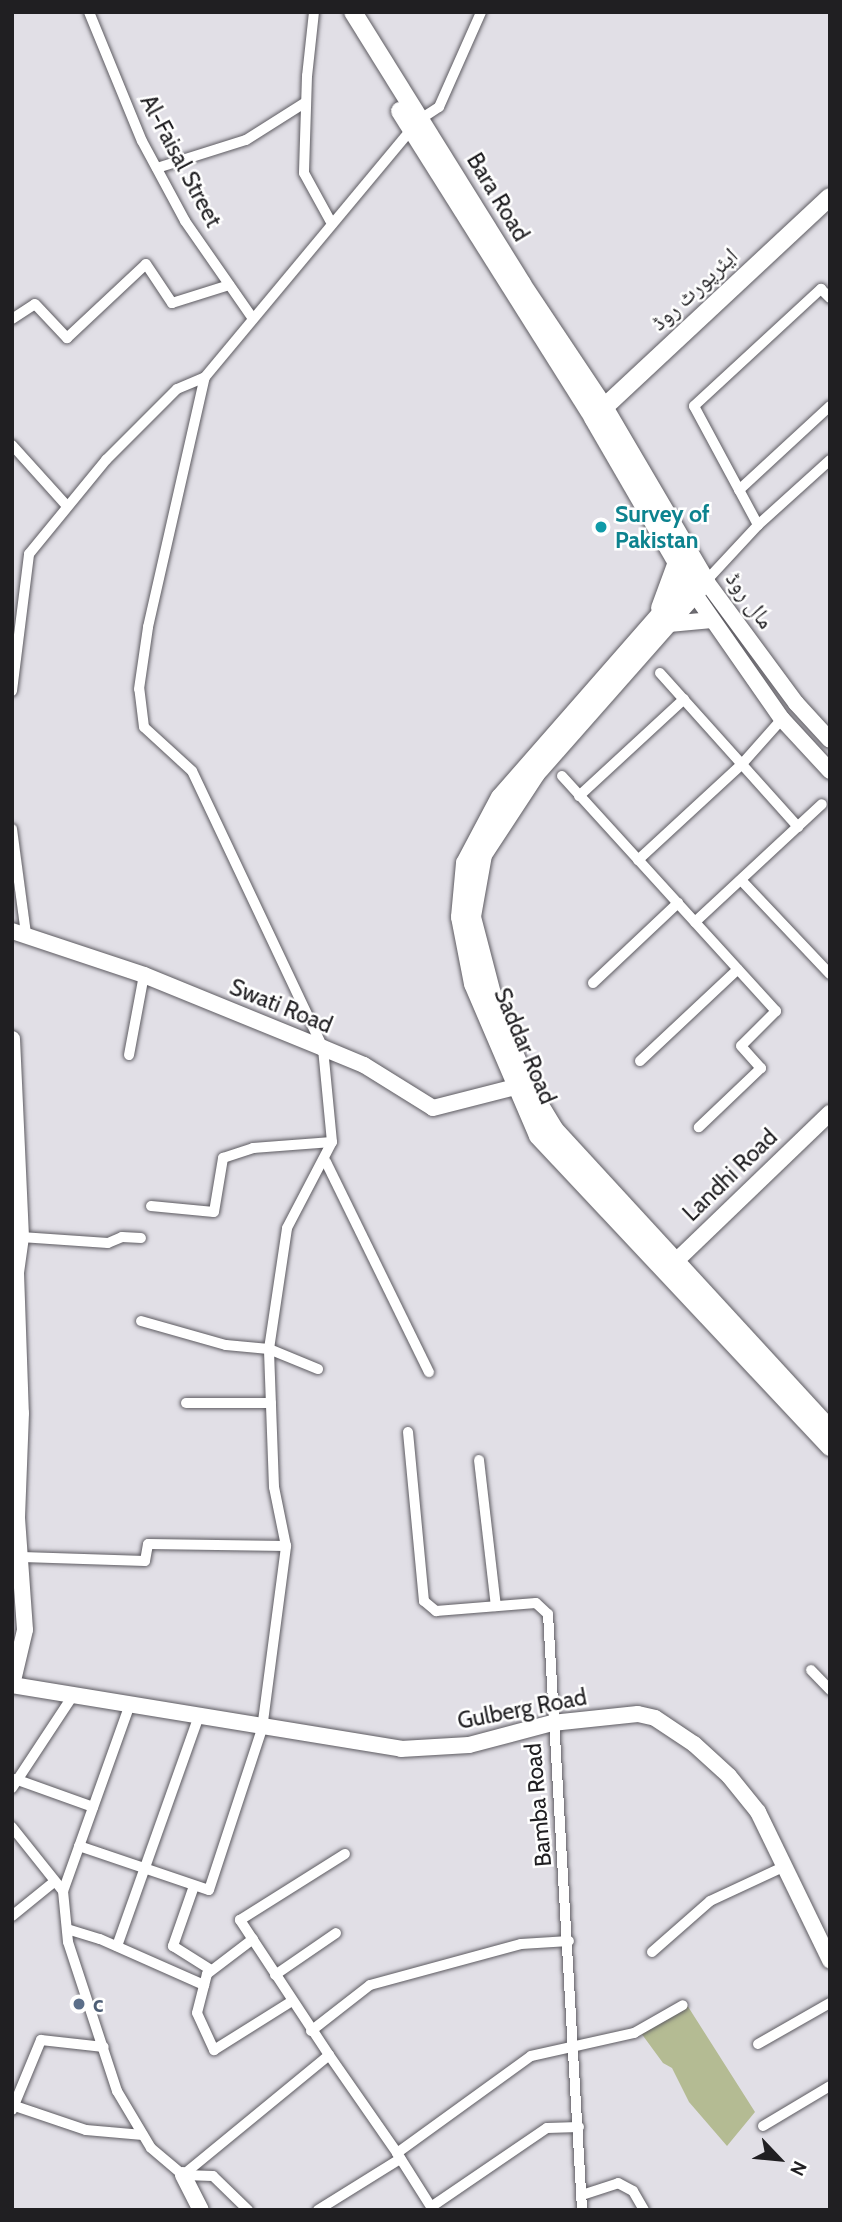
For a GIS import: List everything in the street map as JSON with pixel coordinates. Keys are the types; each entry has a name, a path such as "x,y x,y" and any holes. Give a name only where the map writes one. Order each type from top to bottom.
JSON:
{"main road":[{"path":"341,12 415,125"},
{"name":"Bara Road","path":"353,12 415,125 599,412"},
{"name":"ایئرپورٹ روڈ","path":"599,412 830,197"},
{"path":"599,412 677,562 697,582 536,774 483,855 472,917 476,942 521,1086 670,1267 830,1447"},
{"name":"مال روڈ","path":"599,412 697,582"},
{"path":"663,621 677,562"},
{"path":"670,1267 830,1429"}],"street":[{"name":"Al-Faisal Street","path":"89,12 156,168 185,221 253,319"},
{"path":"314,12 306,102 304,173 332,224"},
{"path":"79,1846 209,1891 262,1729 286,1546 274,1487 269,1349 287,1228 326,1162 332,1142 323,1048 192,771 144,727 139,689 148,627 205,377 415,125 439,107 481,12"},
{"path":"156,168 246,139 306,102"},
{"path":"12,319 35,304 68,338 146,264 172,303 229,285"},
{"path":"758,525 694,407 821,289 830,298"},
{"path":"12,691 29,554 67,506 177,389 205,377"},
{"path":"739,490 830,406"},
{"path":"12,445 67,506"},
{"path":"697,582 830,460"},
{"name":"مال روڈ","path":"697,582 712,620 782,719 830,771"},
{"name":"مال روڈ","path":"697,582 796,703 830,740"},
{"path":"663,621 712,620"},
{"path":"660,673 798,827"},
{"path":"579,796 684,699"},
{"path":"638,860 742,764 782,719"},
{"path":"562,776 776,1011 741,1046 761,1068 699,1127"},
{"path":"695,922 822,804"},
{"path":"12,829 19,932"},
{"path":"741,880 830,974"},
{"path":"593,982 678,904"},
{"name":"Swati Road","path":"19,932 144,975 365,1065 433,1108 521,1086"},
{"path":"640,1060 738,969"},
{"path":"129,1055 144,975"},
{"path":"12,1039 21,1237 16,1317 15,1517 22,1557 25,1630 12,1685"},
{"name":"Landhi Road","path":"670,1267 830,1113"},
{"path":"152,1206 214,1212 223,1158 253,1148 332,1142"},
{"path":"326,1162 429,1372"},
{"path":"21,1237 108,1243 122,1237 141,1238"},
{"path":"141,1321 226,1345 269,1349 318,1369"},
{"path":"186,1403 271,1403"},
{"name":"Bamba Road","path":"408,1432 424,1601 436,1611 536,1603 548,1614 552,1723 569,1941 582,2210"},
{"path":"479,1460 496,1606"},
{"path":"22,1557 145,1561 148,1544 286,1546"},
{"path":"811,1670 830,1690"},
{"name":"Gulberg Road","path":"12,1685 198,1719 401,1749 469,1745 552,1723 638,1714 668,1726 729,1776 758,1812 830,1960"},
{"path":"72,1697 14,1782 93,1807"},
{"path":"129,1707 63,1891 67,1929 117,2091 151,2148 183,2175 201,2210"},
{"path":"117,1946 198,1719"},
{"path":"12,1827 63,1891"},
{"path":"345,1854 240,1920 311,2031 399,2156 432,2208 547,2129 579,2127"},
{"path":"652,1952 710,1901 785,1867"},
{"path":"12,1916 55,1881"},
{"path":"194,1886 173,1946 211,1970"},
{"path":"67,1929 117,1946 204,1986"},
{"path":"275,1975 336,1933"},
{"path":"253,1940 211,1970 204,1986 197,2013 214,2050 292,2001"},
{"path":"311,2031 370,1985 521,1944 569,1941"},
{"path":"758,2044 830,2003"},
{"path":"318,2210 399,2156 531,2056 575,2049 634,2033 683,2006"},
{"path":"104,2047 41,2040 13,2107 86,2130 143,2136"},
{"path":"183,2175 329,2054"},
{"path":"763,2126 830,2086"},
{"path":"183,2175 213,2176 248,2210"},
{"path":"582,2195 618,2183 634,2191 644,2210"}],"green space":[{"path":"687,2005 755,2112 727,2146 689,2102 672,2068 663,2063 641,2033"}],"place":[{"name":"Survey of Pakistan","path":"601,527"},
{"name":"c","path":"79,2004"}]}
